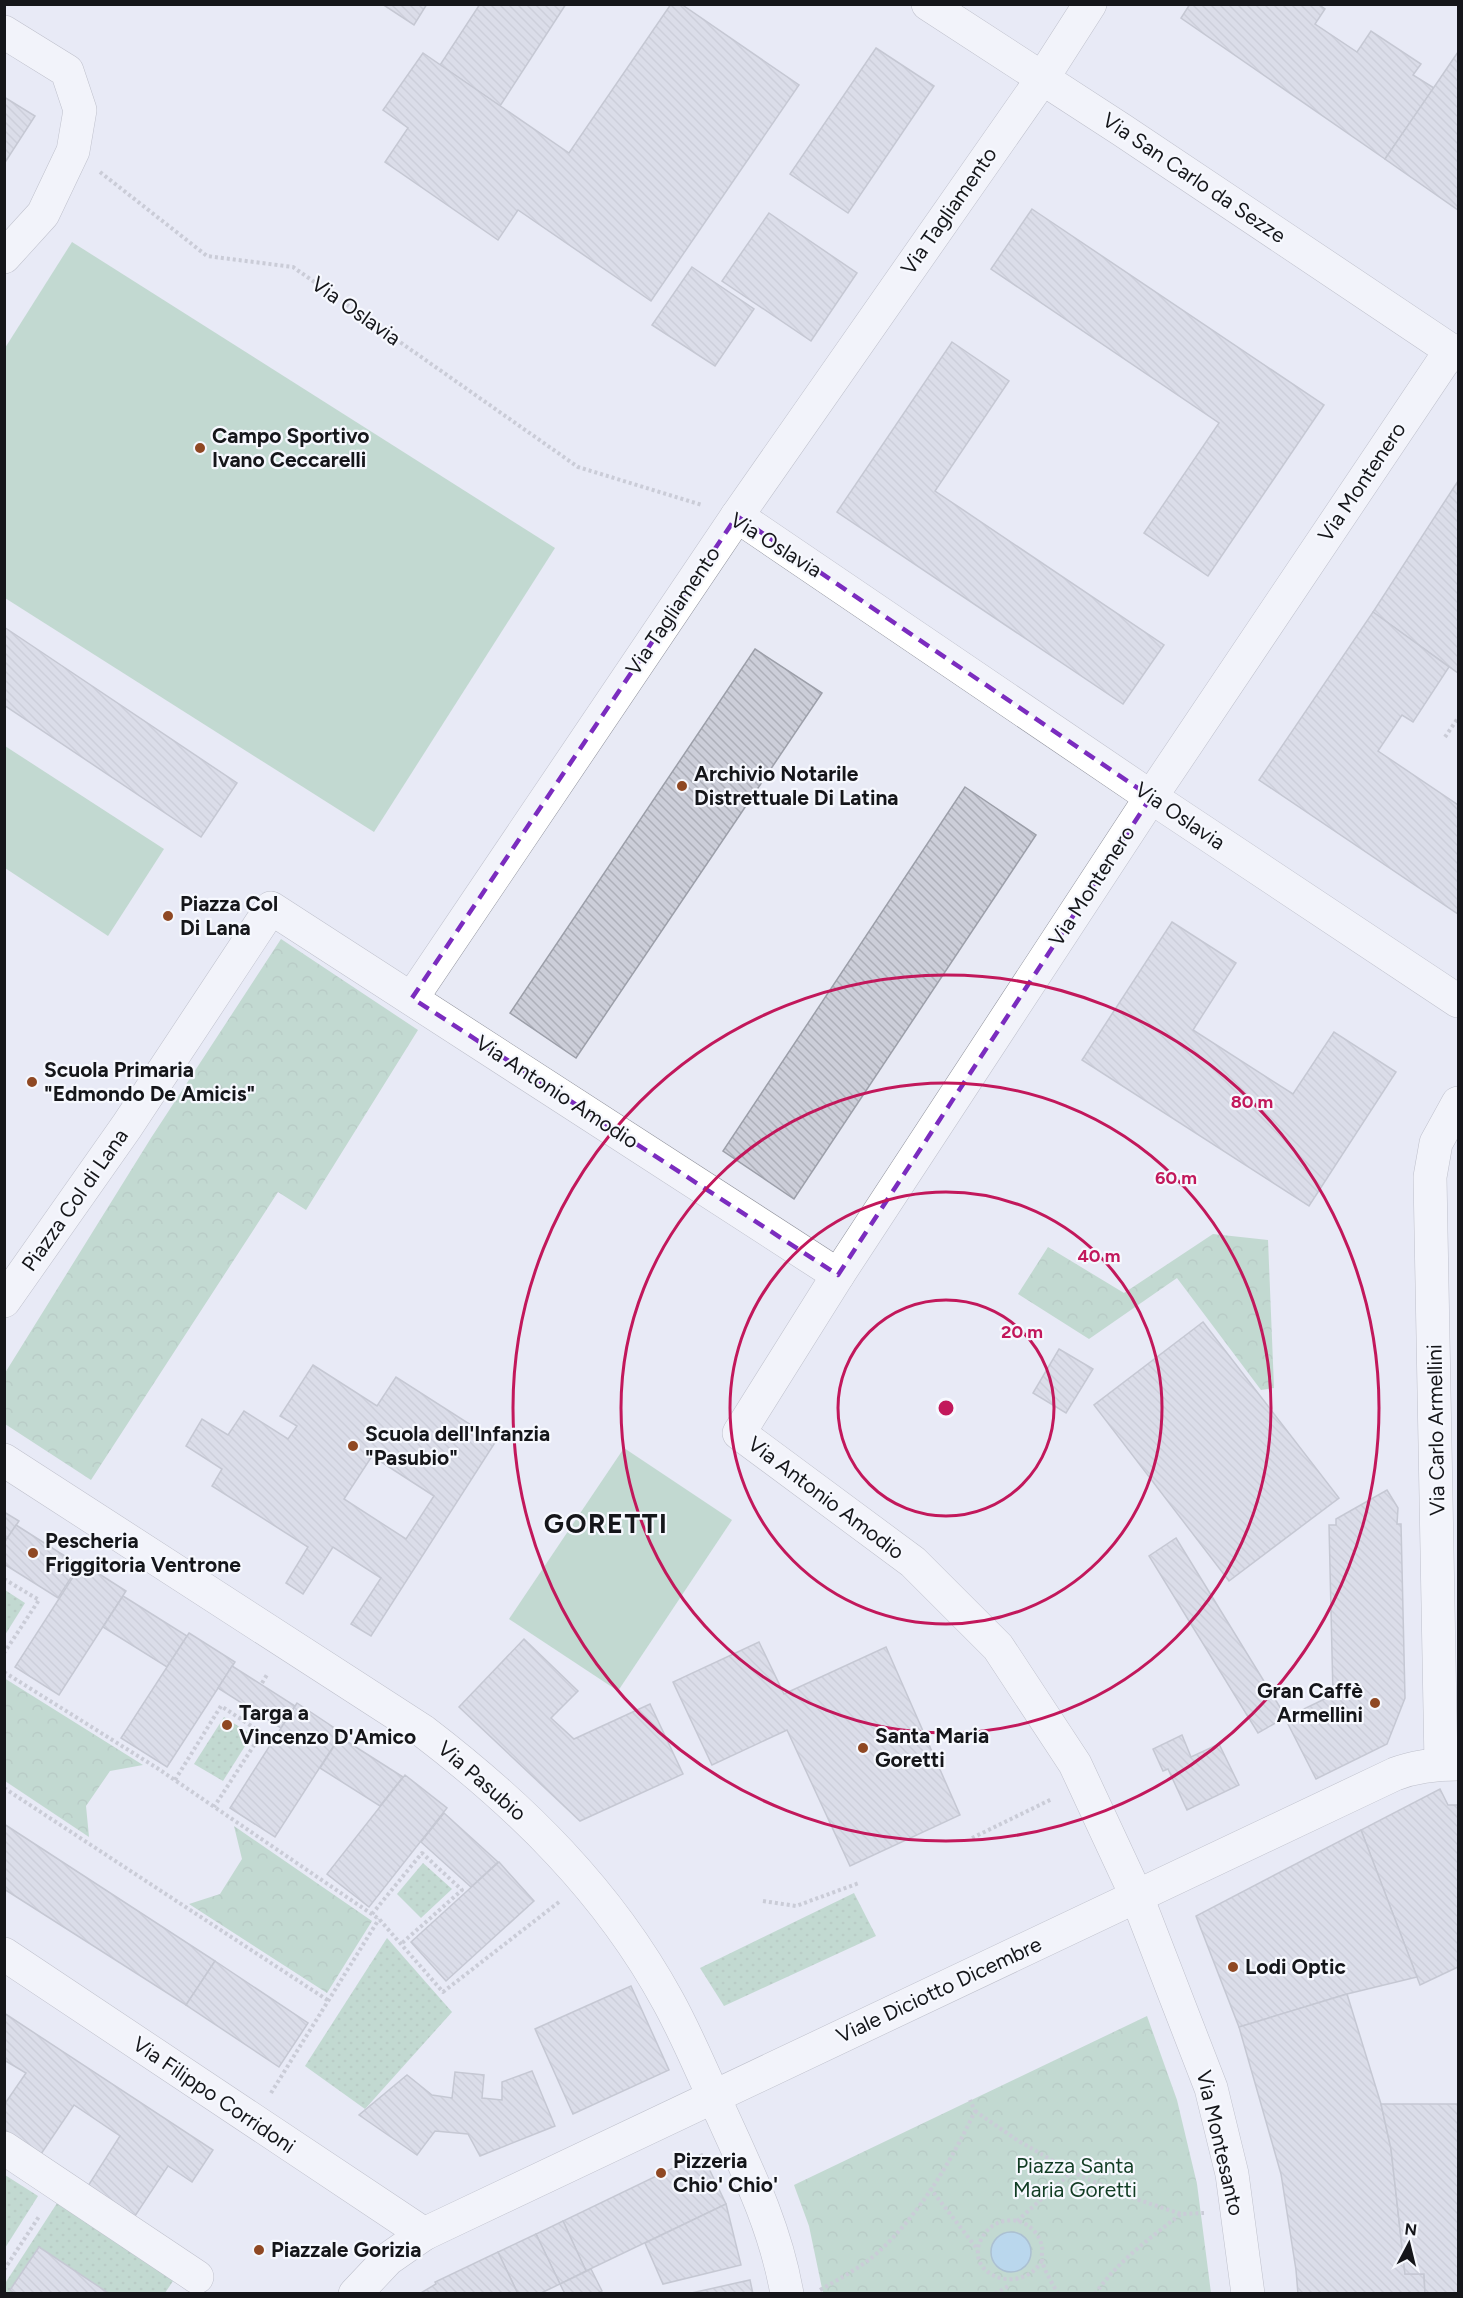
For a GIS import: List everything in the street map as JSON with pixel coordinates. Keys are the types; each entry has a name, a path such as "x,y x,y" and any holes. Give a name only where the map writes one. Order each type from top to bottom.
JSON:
{"street":[{"name":"Via San Carlo da Sezze","path":"928,4 1455,352"},
{"name":"Via Tagliamento","path":"412,998 737,516 1042,79 1090,4"},
{"path":"4,32 67,71 81,110 73,151 43,214 4,257"},
{"name":"Via Montenero","path":"838,1275 1151,797 1455,352"},
{"name":"Via Oslavia","path":"737,516 1151,797 1458,1001"},
{"name":"Piazza Col di Lana","path":"4,1301 127,1126 271,908 412,998"},
{"name":"Via Antonio Amodio","path":"412,998 838,1275 739,1433 913,1562 998,1647 1075,1764 1137,1897"},
{"name":"Via Carlo Armellini","path":"1450,1764 1430,1177 1436,1143 1458,1103"},
{"name":"Via Pasubio","path":"4,1460 423,1731 472,1768 515,1806 586,1881 609,1909 668,2001 802,2293"},
{"name":"Viale Diciotto Dicembre","path":"424,2234 1395,1774 1411,1768 1450,1764"},
{"name":"Via Montesanto","path":"1137,1897 1211,2088 1232,2174 1248,2294"},
{"name":"Via Filippo Corridoni","path":"4,1954 424,2234"},
{"path":"4,2148 197,2277"},
{"path":"355,2294 388,2259 424,2234"}],"path":[{"name":"Via Oslavia","path":"73,151 207,256 293,267 578,467 737,516"},
{"path":"1445,737 1458,718"},
{"path":"4,1579 39,1600 4,1653"},
{"path":"4,1672 175,1780 379,1919 443,1992 586,1881"},
{"path":"175,1780 221,1706 262,1733 214,1807"},
{"path":"240,1719 247,1708"},
{"path":"4,1788 329,2001"},
{"path":"972,1838 1061,1796"},
{"path":"372,1914 422,1852 462,1890 401,1944"},
{"path":"763,1901 796,1906 859,1883"},
{"path":"253,2121 379,1919"},
{"path":"970,2100 975,2111 1017,2140 1072,2172 1124,2195 1181,2214 1209,2212"},
{"path":"802,2293 845,2276 875,2254 908,2220 962,2138 975,2111"},
{"path":"1017,2221 1072,2172"},
{"path":"4,2270 60,2185"},
{"path":"930,2188 978,2250"},
{"path":"1095,2294 1102,2283 1140,2246 1181,2214"},
{"path":"995,2294 1030,2278 1042,2261 1043,2250 1035,2231 1017,2221 1006,2220 987,2230 978,2250 984,2271 1000,2283 1011,2285"},
{"path":"1042,2261 1058,2294"}],"highlighted area":[{"path":"737,516 1151,797 838,1275 412,998"}],"green space":[{"name":"Campo Sportivo Ivano Ceccarelli","path":"72,242 555,548 374,832 5,598 5,348"},
{"path":"5,746 164,849 108,936 5,868"},
{"path":"281,939 418,1030 306,1210 278,1192 91,1480 5,1424 5,1373 151,1138"},
{"path":"1213,1234 1268,1240 1274,1388 1261,1390 1177,1278 1089,1339 1018,1294 1048,1247 1124,1293"},
{"path":"624,1448 732,1520 618,1691 509,1619"},
{"path":"5,1590 25,1603 5,1635"},
{"path":"4,1678 143,1765 110,1771 86,1806 89,1837 5,1781"},
{"path":"224,1717 252,1735 223,1781 194,1764"},
{"path":"234,1826 372,1921 327,1993 189,1904 220,1894 242,1859"},
{"path":"423,1863 452,1889 421,1918 397,1894"},
{"path":"854,1893 876,1936 724,2006 700,1968"},
{"path":"387,1938 452,2012 365,2109 305,2066"},
{"name":"Piazza Santa Maria Goretti","path":"1147,2016 1177,2100 1197,2184 1211,2293 823,2293 809,2226 794,2185"},
{"path":"5,2175 38,2196 5,2248"},
{"path":"61,2197 179,2272 165,2293 5,2293 4,2285"}],"water":[{"path":"1011,2232 1019,2233 1025,2238 1030,2244 1030,2260 1025,2266 1019,2271 1011,2272 1003,2271 997,2266 992,2260 991,2252 992,2244 997,2238 1003,2233"}],"building":[{"path":"382,4 427,4 414,25"},
{"path":"480,4 566,4 500,106 440,65"},
{"path":"671,4 681,4 799,85 651,301 518,210 498,240 385,162 408,128 383,110 423,53 569,153"},
{"path":"1190,4 1318,4 1325,9 1315,24 1357,52 1371,31 1421,64 1413,75 1434,88 1385,159 1181,18"},
{"path":"876,48 934,86 848,213 790,174"},
{"path":"1458,52 1458,210 1385,159"},
{"path":"4,97 35,116 4,164"},
{"path":"1032,209 1324,405 1208,576 1144,533 1219,423 991,269"},
{"path":"769,213 857,273 811,341 722,281"},
{"path":"692,267 754,309 715,366 652,325"},
{"path":"952,342 1009,381 935,491 1164,645 1123,704 837,512"},
{"path":"1458,481 1458,673 1373,612"},
{"path":"1373,612 1449,667 1413,722 1402,715 1378,751 1458,805 1458,914 1259,780"},
{"path":"4,627 237,783 201,837 4,705"},
{"path":"755,649 822,693 576,1058 510,1013"},
{"path":"965,787 1036,835 794,1199 723,1151"},
{"path":"1172,922 1236,963 1193,1030 1293,1094 1334,1032 1396,1072 1309,1206 1082,1060"},
{"path":"1203,1322 1339,1498 1229,1581 1094,1405"},
{"path":"1059,1349 1093,1369 1066,1413 1033,1393"},
{"path":"313,1365 377,1406 396,1377 496,1441 371,1636 351,1624 381,1578 333,1547 303,1594 286,1583 308,1547 212,1486 222,1469 186,1446 202,1419 228,1435 244,1411 288,1439 297,1426 280,1416","holes":["372,1456 434,1496 406,1539 344,1499"]},
{"path":"1387,1490 1398,1508 1397,1524 1401,1524 1405,1698 1387,1744 1316,1779 1285,1718 1333,1695 1329,1525 1336,1525 1336,1519"},
{"path":"4,1512 19,1521 4,1543"},
{"name":"Pescheria Friggitoria Ventrone","path":"16,1525 79,1565 58,1598 4,1564 4,1543"},
{"path":"1176,1538 1286,1717 1258,1733 1149,1556"},
{"path":"82,1563 126,1591 59,1695 15,1667"},
{"path":"123,1596 187,1636 167,1667 103,1627"},
{"path":"189,1633 235,1662 167,1767 121,1738"},
{"path":"524,1639 578,1691 551,1718 574,1739 650,1704 683,1774 580,1821 459,1707"},
{"name":"Santa Maria Goretti","path":"759,1642 784,1694 886,1647 960,1815 850,1866 787,1730 712,1765 673,1682"},
{"path":"232,1666 295,1706 281,1728 218,1688"},
{"path":"297,1703 342,1733 275,1837 230,1808"},
{"path":"1182,1735 1191,1757 1219,1744 1239,1785 1187,1810 1168,1769 1163,1771 1153,1749"},
{"path":"340,1737 403,1777 380,1806 320,1768"},
{"path":"405,1775 447,1808 369,1907 327,1874"},
{"path":"1440,1789 1448,1805 1458,1805 1458,1967 1420,1985 1361,1830"},
{"path":"444,1813 498,1862 471,1887 421,1842"},
{"path":"4,1824 215,1961 186,2005 4,1889"},
{"path":"1361,1830 1417,1977 1347,1994 1239,2027 1196,1916"},
{"path":"499,1862 534,1901 446,1981 411,1942"},
{"path":"215,1961 308,2023 279,2067 186,2005"},
{"path":"631,1986 669,2070 573,2114 535,2029"},
{"path":"1347,1994 1381,2104 1391,2149 1405,2274 1424,2274 1425,2294 1298,2294 1281,2174 1239,2027"},
{"path":"4,2013 213,2150 192,2182 168,2166 135,2216 88,2186 120,2136 74,2105 41,2154 4,2130 4,2105 26,2073 4,2060"},
{"path":"532,2071 555,2126 480,2156 468,2134 435,2131 417,2155 359,2115 407,2075 432,2095 452,2098 455,2072 484,2075 482,2098 502,2100 502,2082"},
{"path":"1381,2104 1458,2104 1458,2294 1425,2294 1424,2274 1405,2274 1391,2149"},
{"path":"702,2154 726,2204 586,2271 563,2221"},
{"path":"726,2204 741,2265 663,2284 645,2243"},
{"path":"563,2221 586,2271 560,2284 536,2234"},
{"path":"536,2234 560,2284 539,2294 518,2294 498,2252"},
{"path":"39,2247 110,2294 16,2294 10,2290"},
{"path":"498,2252 518,2294 419,2294 436,2284 435,2282"},
{"path":"591,2269 602,2291 596,2294 565,2294 560,2284"},
{"path":"750,2280 753,2294 687,2294"}],"place":[{"name":"Campo Sportivo Ivano Ceccarelli","path":"200,448"},
{"name":"Archivio Notarile Distrettuale Di Latina","path":"682,786"},
{"name":"Piazza Col Di Lana","path":"168,916"},
{"name":"Scuola Primaria \"Edmondo De Amicis\"","path":"32,1082"},
{"name":"Scuola dell'Infanzia \"Pasubio\"","path":"353,1446"},
{"name":"Pescheria Friggitoria Ventrone","path":"33,1553"},
{"name":"Gran Caffè Armellini","path":"1375,1703"},
{"name":"Targa a Vincenzo D'Amico","path":"227,1725"},
{"name":"Santa Maria Goretti","path":"863,1748"},
{"name":"Lodi Optic","path":"1233,1967"},
{"name":"Pizzeria Chio' Chio'","path":"661,2173"},
{"name":"Piazzale Gorizia","path":"259,2250"}],"district":[{"name":"GORETTI","path":"606,1524"}]}
